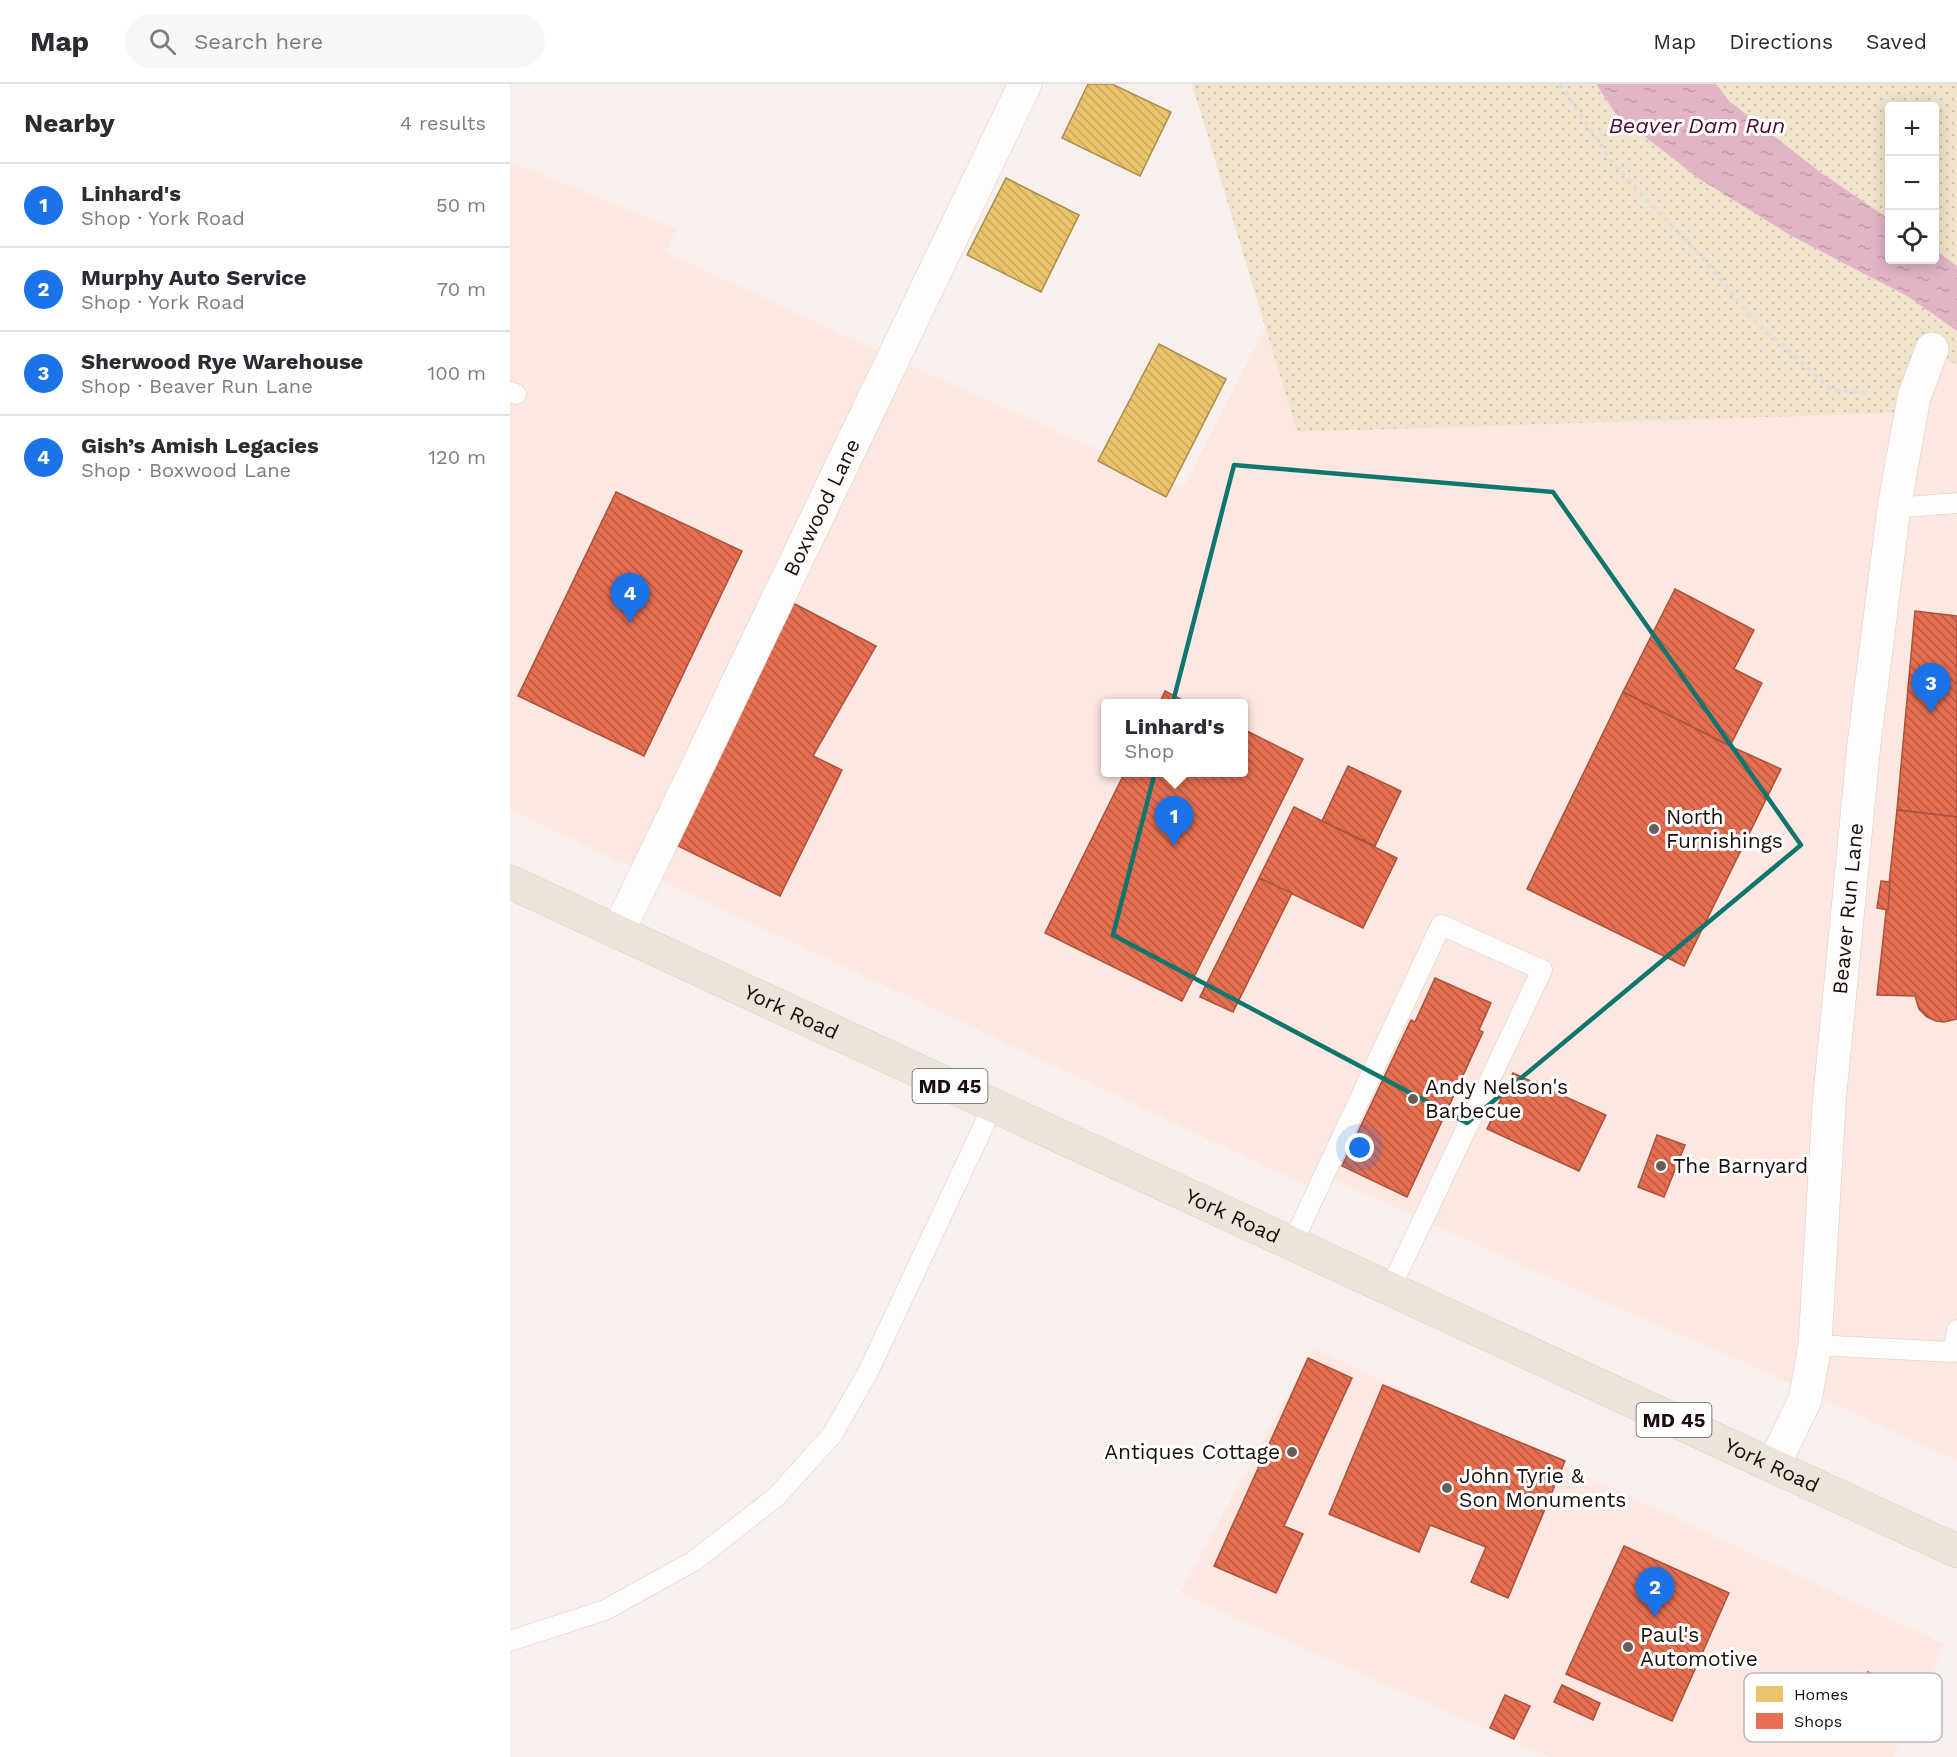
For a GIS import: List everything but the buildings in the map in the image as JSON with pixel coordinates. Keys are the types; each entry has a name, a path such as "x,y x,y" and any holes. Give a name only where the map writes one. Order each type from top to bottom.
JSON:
{"main road":[{"name":"York Road","path":"510,882 1957,1551"}],"street":[{"name":"Boxwood Lane","path":"618,932 1025,84"},
{"name":"Beaver Run Lane","path":"1773,1466 1805,1400 1815,1345 1830,1092 1864,744 1894,508 1914,397 1932,349"}],"lane":[{"path":"1894,508 1957,503"},
{"path":"1292,1244 1441,925 1542,970 1390,1289"},
{"path":"510,1641 605,1610 694,1561 776,1497 832,1435 868,1372 993,1106"},
{"path":"1815,1345 1953,1352 1957,1330"}],"path":[{"path":"1560,84 1612,162 1708,264 1752,318 1832,390 1914,397"}],"highlighted area":[{"path":"1234,465 1553,492 1801,845 1467,1123 1113,935"}],"shaded area":[{"path":"1192,84 1957,84 1957,365 1937,354 1932,403 1893,413 1297,432"},
{"path":"510,162 676,229 666,252 871,348 1183,488 1265,328 1297,432 1685,419 1937,354 1957,365 1957,1461 1739,1360 1588,1295 1318,1172 1309,1187 510,810"},
{"path":"1313,1348 1944,1644 1931,1673 1744,1673 1744,1742 1900,1742 1893,1757 1549,1757 1180,1593"}],"water":[{"name":"Beaver Dam Run","path":"1596,84 1716,84 1729,101 1820,172 1885,216 1885,264 1939,264 1939,253 1957,266 1957,331 1909,297 1790,235 1698,178 1616,114"}],"place":[{"name":"Gish’s Amish Legacies","path":"630,623"},
{"name":"Sherwood Rye Warehouse","path":"1931,713"},
{"name":"North Furnishings","path":"1654,829"},
{"name":"Linhard's","path":"1174,846"},
{"name":"Andy Nelson's Barbecue","path":"1413,1099"},
{"name":"The Barnyard","path":"1661,1166"},
{"name":"Antiques Cottage","path":"1292,1452"},
{"name":"John Tyrie & Son Monuments","path":"1447,1488"},
{"name":"Murphy Auto Service","path":"1655,1617"},
{"name":"Paul's Automotive","path":"1628,1647"}]}
